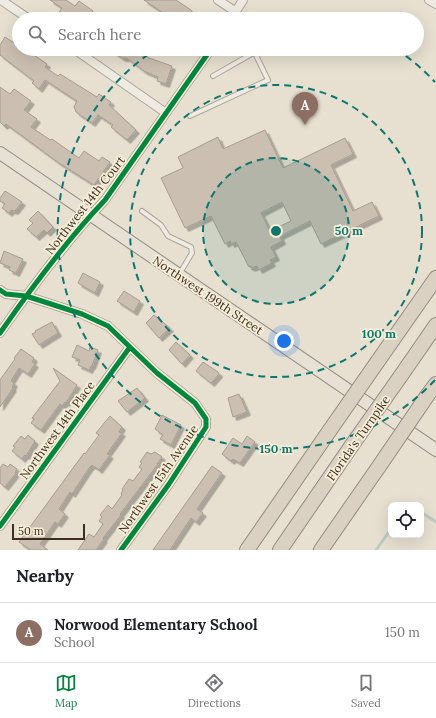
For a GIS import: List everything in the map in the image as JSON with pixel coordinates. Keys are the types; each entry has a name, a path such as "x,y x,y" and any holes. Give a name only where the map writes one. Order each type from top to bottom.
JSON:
{"highway":[{"path":"247,550 436,278"},
{"name":"Florida's Turnpike","path":"280,550 436,325"},
{"path":"321,550 436,384"}],"main road":[{"name":"Northwest 199th Street","path":"0,153 436,450"}],"street":[{"path":"1,0 19,12"},
{"path":"218,0 230,12"},
{"path":"235,12 243,0"},
{"path":"430,0 436,4"},
{"path":"84,56 166,113"},
{"name":"Northwest 14th Court","path":"0,333 26,296 91,215 105,200 206,56"},
{"path":"0,290 6,294 26,296 82,314 108,326 130,346"},
{"name":"Northwest 15th Avenue","path":"121,550 206,427 206,419 196,403 157,373 130,346"},
{"name":"Northwest 14th Place","path":"0,526 130,346"}],"lane":[{"path":"213,76 246,56"},
{"path":"190,116 268,80 256,56"},
{"path":"142,211 161,224 168,236 191,248 192,253 178,275"}],"building":[{"path":"50,0 66,0 75,6 79,1 93,11 59,12 62,8"},
{"path":"144,0 176,0 192,12 162,12"},
{"path":"5,37 12,42 12,56 35,56 47,64 45,67 58,76 60,74 97,97 99,94 111,102 109,105 136,130 127,140 111,127 113,125 98,115 92,123 76,112 74,107 77,101 45,80 39,89 32,83 34,81 0,55 0,45"},
{"path":"119,56 146,56 172,66 166,84 157,81 158,77 144,71 127,58 122,58"},
{"path":"0,87 10,94 14,89 31,101 24,110 37,119 31,127 49,139 52,139 79,158 84,151 99,161 102,157 110,162 94,185 59,163 6,124 4,126 0,122"},
{"path":"265,130 283,168 345,138 353,154 331,165 353,211 372,202 379,216 321,244 310,221 280,236 282,241 271,247 276,257 270,260 272,263 259,270 257,266 251,268 251,266 249,267 236,242 231,244 230,241 225,244 211,216 185,228 161,178 183,168 178,157 218,137 223,149","holes":["282,202 291,221 270,231 261,213"]},
{"path":"5,191 22,202 15,211 11,210 9,213 2,208 5,204 0,201 0,198"},
{"path":"38,211 53,227 47,233 44,230 36,237 27,229 33,223 29,220"},
{"path":"4,251 23,259 16,273 9,270 10,267 0,263"},
{"path":"83,273 100,282 95,293 78,283"},
{"path":"124,291 140,301 134,312 117,301"},
{"path":"154,315 170,328 159,338 146,323"},
{"path":"52,322 58,333 39,345 32,334"},
{"path":"176,342 190,355 182,364 169,350"},
{"path":"77,345 89,351 90,347 98,350 89,370 78,365 80,360 72,357"},
{"path":"21,349 34,358 32,362 35,364 28,374 19,368 11,381 14,383 13,388 0,407 0,380"},
{"path":"203,362 219,374 211,383 196,371"},
{"path":"53,368 77,385 66,403 65,402 62,406 60,404 41,430 31,423 34,419 32,418 60,381"},
{"path":"137,388 145,398 127,412 118,401"},
{"path":"239,394 247,412 233,417 228,398"},
{"path":"162,415 181,425 171,445 160,439 163,435 155,429"},
{"path":"110,416 122,427 119,432 122,433 107,454 110,455 99,470 92,465 72,494 70,492 59,509 65,514 58,524 55,522 40,544 48,550 31,550 19,542 84,453 85,454 99,435 96,433"},
{"path":"28,435 35,441 26,456 25,455 22,459 12,451 15,447 13,446 21,436 25,439"},
{"path":"247,436 255,442 240,463 233,459 231,461 222,454 233,438 242,444"},
{"path":"147,452 151,454 155,452 162,457 158,464 120,514 121,515 103,538 104,539 96,550 78,550 89,534 94,537 103,524 99,521 102,517 100,515 108,505 112,509 122,495 122,489 129,479 133,481 142,469 139,467 142,463 140,462"},
{"path":"3,464 8,467 10,464 17,469 16,473 5,487 0,483 0,468"},
{"path":"212,466 222,473 197,509 203,513 196,522 191,518 170,550 153,550"}],"waterway":[{"path":"424,514 436,522"},
{"path":"376,550 388,533"}],"cycle path":[{"path":"0,333 50,265 105,200 206,56"},
{"path":"0,290 6,294 26,296 82,314 108,326 157,373 195,403 206,419 206,427 169,484 121,550"},
{"path":"0,526 130,347"}],"place":[{"name":"Norwood Elementary School","path":"305,125"}]}
